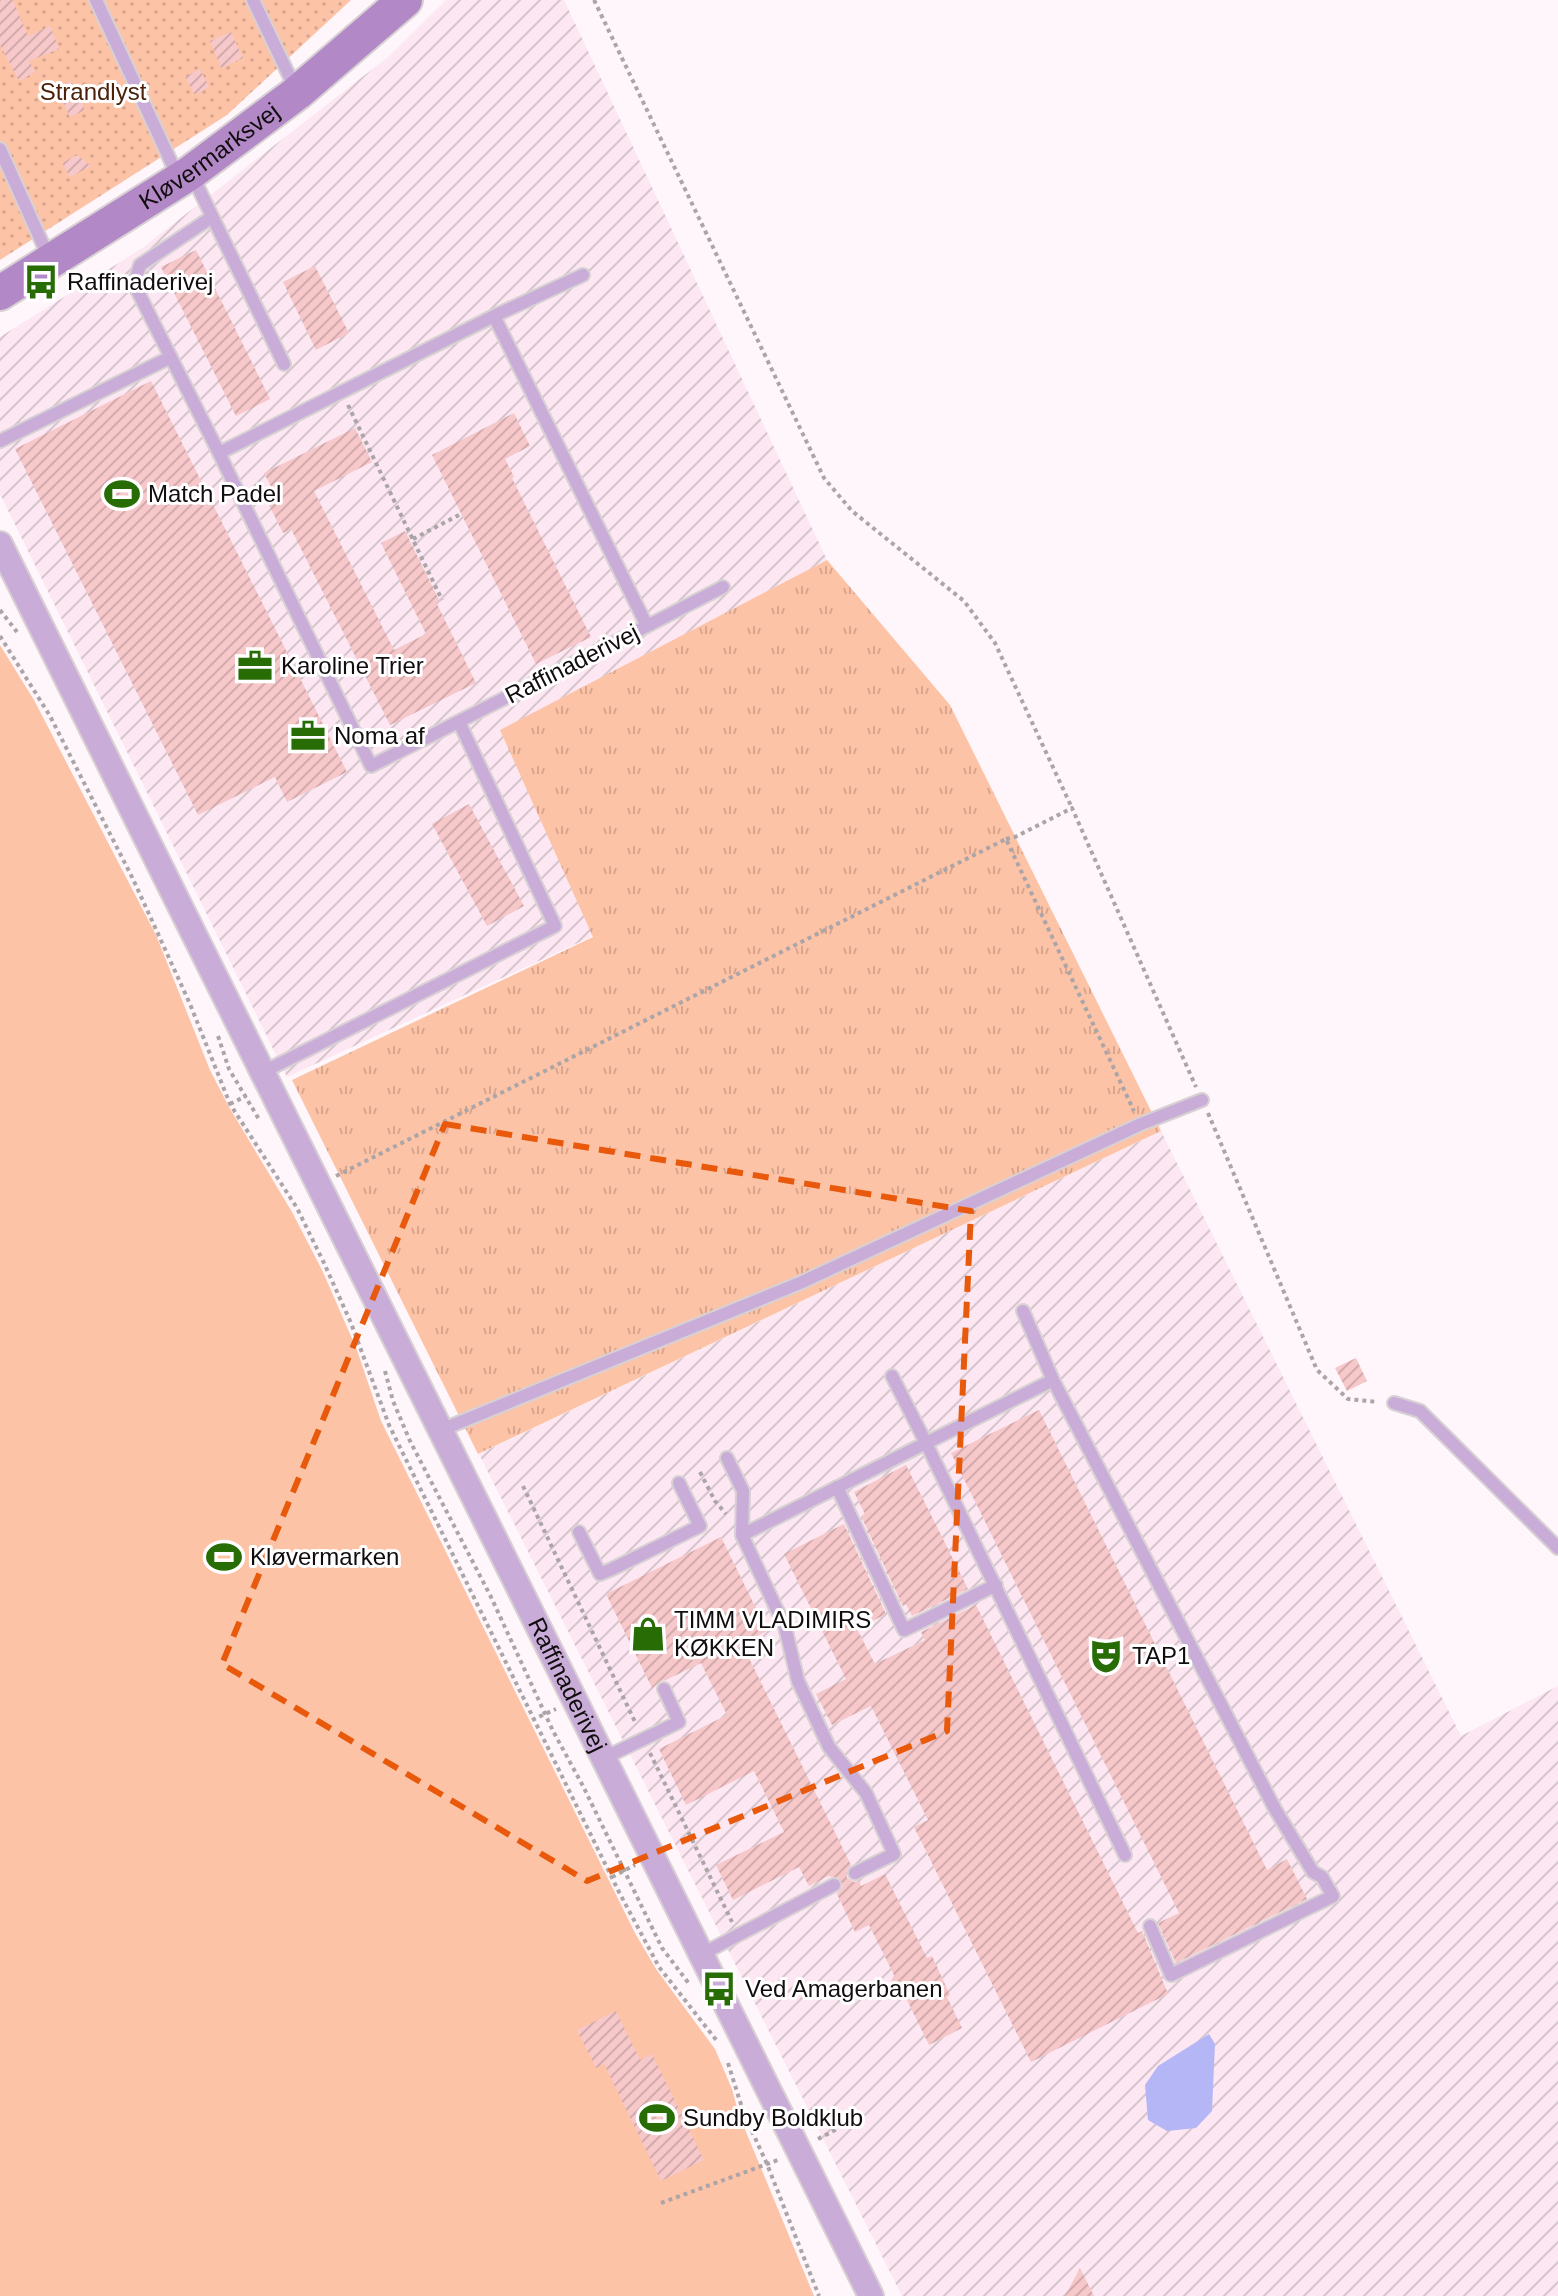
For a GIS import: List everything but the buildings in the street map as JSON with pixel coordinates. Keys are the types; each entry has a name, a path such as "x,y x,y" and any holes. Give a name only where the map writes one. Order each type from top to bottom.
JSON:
{"street":[{"name":"Kløvermarksvej","path":"0,293 185,176 297,93 405,0"},
{"name":"Raffinaderivej","path":"0,544 702,1954 791,2154 871,2296"}],"lane":[{"path":"96,0 185,176 212,217 284,364"},
{"path":"253,0 297,93"},
{"path":"0,149 50,260"},
{"path":"212,217 140,265 134,284 219,453 583,275"},
{"name":"Raffinaderivej","path":"219,453 371,766 647,626 494,316"},
{"path":"0,441 171,357"},
{"path":"647,626 723,587"},
{"path":"263,1072 555,926 459,722"},
{"path":"441,1430 800,1283 1141,1124 1202,1100"},
{"path":"1023,1311 1053,1380 1275,1809 1313,1872 1322,1877 1333,1896 1171,1975 1150,1926"},
{"path":"892,1376 1125,1855"},
{"path":"742,1535 1053,1380"},
{"path":"1394,1403 1420,1411 1558,1548"},
{"path":"727,1458 743,1491 742,1535 785,1627 798,1681 829,1747 866,1793 894,1854 855,1873"},
{"path":"579,1532 600,1574 625,1563 700,1526 679,1483"},
{"path":"837,1487 904,1630 996,1585"},
{"path":"604,1758 679,1722 664,1689"},
{"path":"702,1954 834,1885"}],"path":[{"path":"594,0 824,478 852,511 964,601 995,643 1202,1100 1317,1370 1348,1399 1394,1403"},
{"path":"341,392 442,600"},
{"path":"413,539 459,515"},
{"path":"0,636 50,716 140,891 230,1104 297,1208 351,1323 389,1425 612,1877 659,1967 720,2045"},
{"path":"319,1185 357,1163 1072,808"},
{"path":"1006,839 1141,1124"},
{"path":"217,1075 229,1069"},
{"path":"230,1104 244,1097"},
{"path":"700,1472 715,1501 742,1535"},
{"path":"523,1486 738,1935"},
{"path":"532,1720 545,1714"},
{"path":"612,1877 623,1870"},
{"path":"659,1967 671,1960"},
{"path":"725,2056 744,2114 819,2296"},
{"path":"661,2203 791,2154 837,2129 848,2112"}],"highlighted area":[{"path":"445,1124 971,1211 947,1731 587,1881 222,1664"}],"shaded area":[{"path":"446,0 564,0 827,560 501,730 593,936 287,1077 0,494 0,337 141,249 388,57"},
{"path":"1161,1131 1461,1736 1558,1686 1558,2296 902,2296 479,1454"}],"green space":[{"name":"Strandlyst","path":"0,0 351,0 227,115 0,260"},
{"path":"827,560 950,705 1161,1131 478,1454 292,1080 593,937 500,730"},
{"name":"Kløvermarken","path":"0,645 34,700 156,935 210,1070 229,1107 292,1212 323,1272 357,1350 381,1421 635,1933 656,1969 715,2049 814,2296 0,2296"}],"water":[{"path":"1209,2034 1215,2044 1212,2111 1196,2128 1167,2131 1148,2120 1145,2085 1158,2066"}],"place":[{"name":"Raffinaderivej","path":"41,282"},
{"name":"Match Padel","path":"122,494"},
{"name":"Karoline Trier","path":"255,666"},
{"name":"Noma af","path":"308,736"},
{"name":"Kløvermarken","path":"224,1557"},
{"name":"TIMM VLADIMIRS KØKKEN","path":"648,1634"},
{"name":"TAP1","path":"1106,1656"},
{"name":"Ved Amagerbanen","path":"719,1989"},
{"name":"Sundby Boldklub","path":"657,2118"}]}
